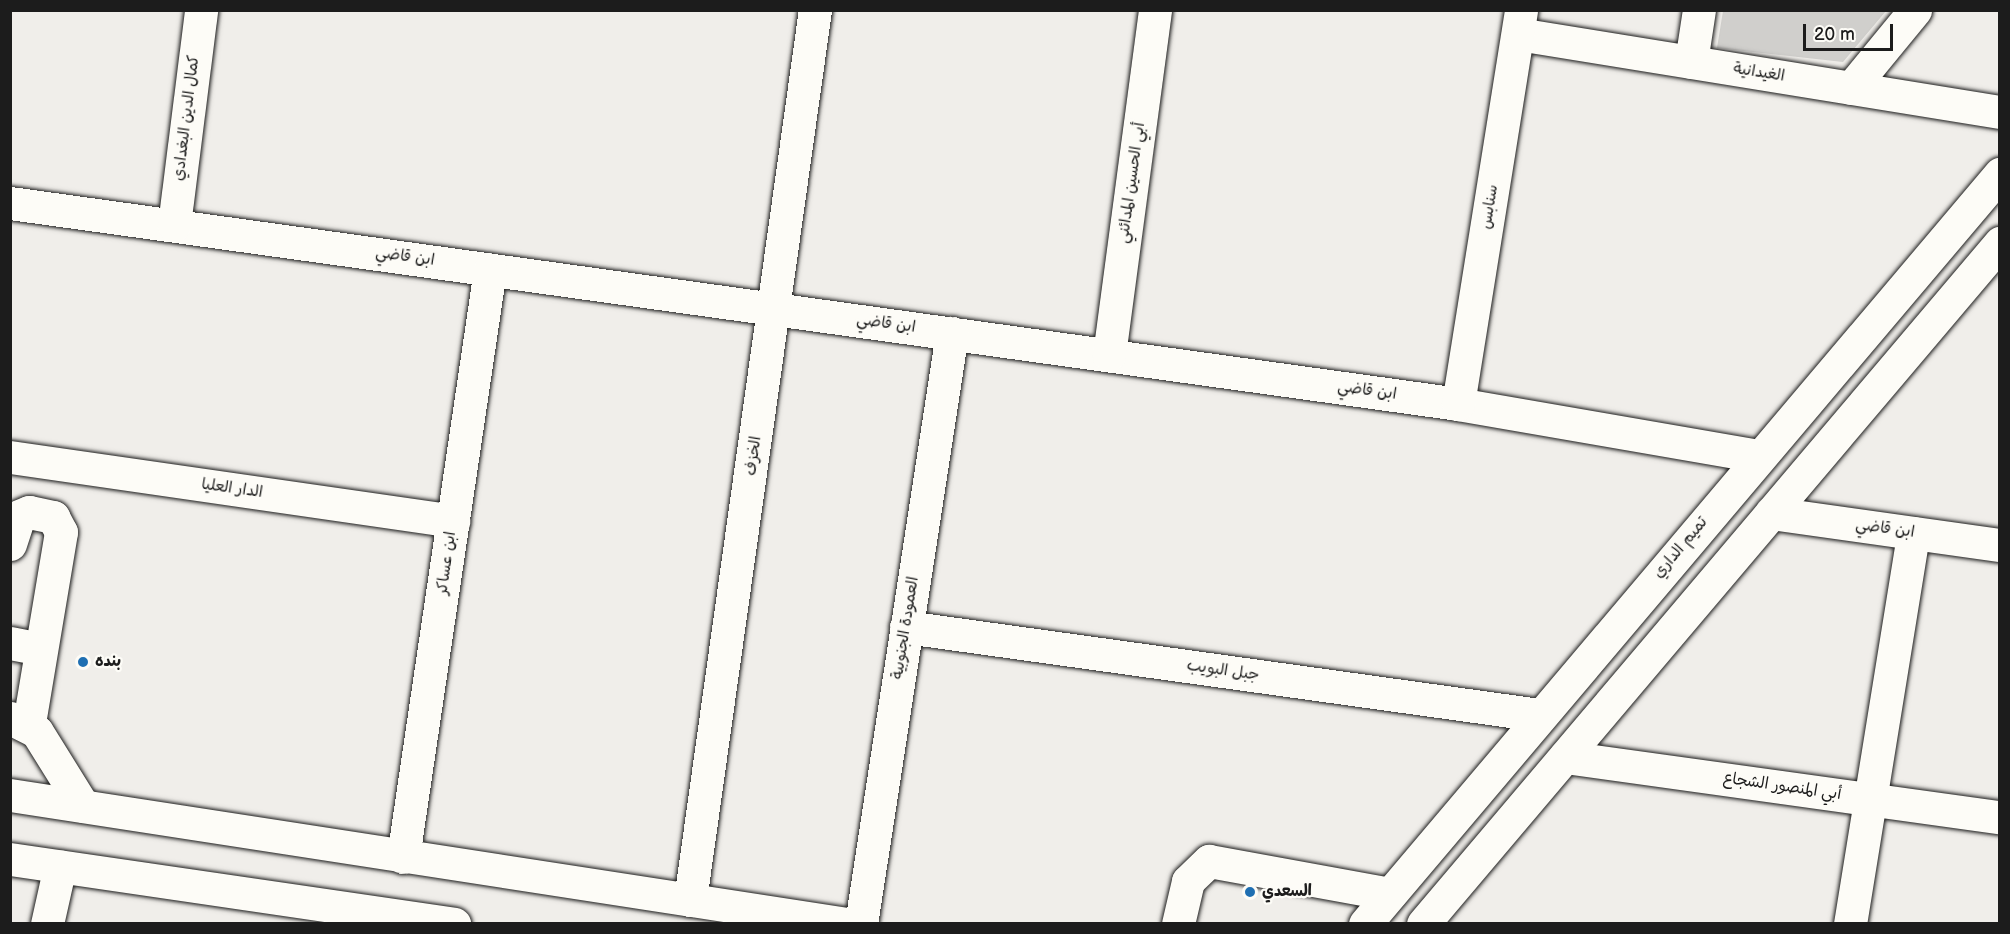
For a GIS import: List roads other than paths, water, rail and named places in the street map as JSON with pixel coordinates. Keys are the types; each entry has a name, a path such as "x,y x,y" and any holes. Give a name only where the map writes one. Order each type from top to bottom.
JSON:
{"street":[{"name":"كمال الدين البغدادي","path":"174,225 201,10"},
{"name":"أبي الحسين المدائني","path":"1109,355 1155,10"},
{"path":"1690,62 1699,10"},
{"path":"1851,88 1915,10"},
{"name":"الخزف","path":"690,900 775,309 808,12"},
{"name":"الغيدانية","path":"1519,22 1690,62 2000,112"},
{"name":"سنابس","path":"1458,404 1519,22"},
{"name":"تميم الداري","path":"1365,924 1539,715 2000,174"},
{"name":"ابن قاضي","path":"10,203 1458,404 1760,456"},
{"path":"1423,924 1771,513 1995,254"},
{"name":"ابن عساكر","path":"403,857 490,269"},
{"name":"العمودة الجنوبية","path":"861,924 952,333"},
{"name":"الدار العليا","path":"10,457 453,521"},
{"path":"10,544 18,516 29,512 53,517 61,532 25,646 20,721 83,806"},
{"name":"ابن قاضي","path":"1771,513 2000,545"},
{"path":"1850,924 1913,533"},
{"name":"جبل البويب","path":"906,627 1539,715"},
{"name":"أبي المنصور الشجاع","path":"1565,757 2000,817"},
{"path":"10,795 847,924"},
{"path":"10,859 346,916 454,924"},
{"path":"1179,924 1188,881 1209,861 1390,894"},
{"path":"47,924 60,866"}],"place":[{"name":"بنده","path":"83,662"},
{"name":"السعدي","path":"1250,892"}]}
